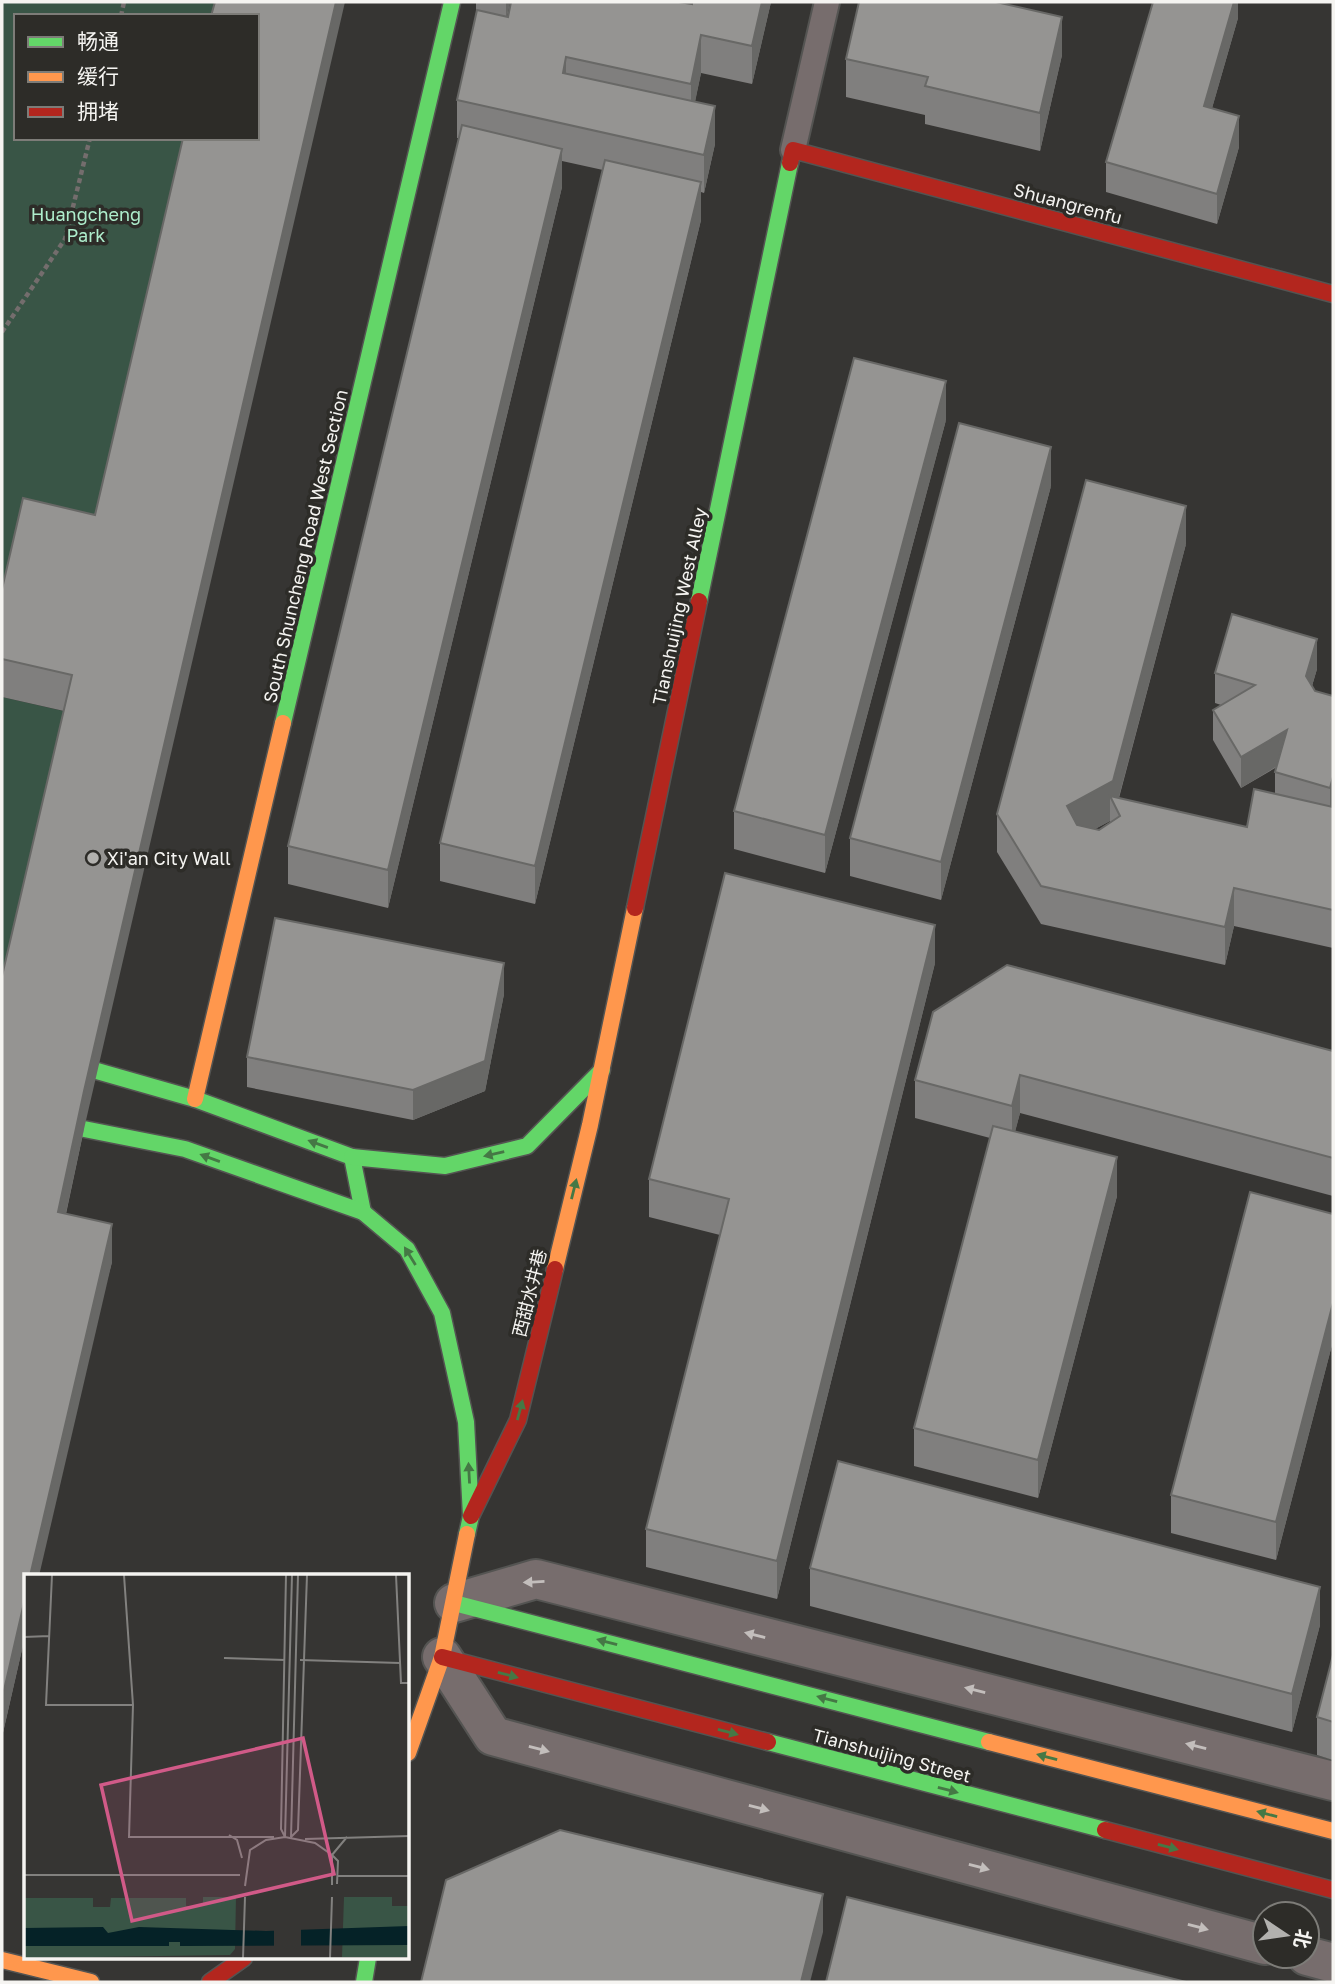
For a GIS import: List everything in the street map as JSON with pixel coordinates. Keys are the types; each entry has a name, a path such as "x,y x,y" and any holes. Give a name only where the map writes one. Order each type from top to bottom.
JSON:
{"street":[{"name":"South Shuncheng Road West Section","path":"195,1100 452,2"},
{"name":"Shuangrenfu","path":"793,150 1333,293"},
{"name":"Tianshuijing West Alley","path":"603,1070 793,150"},
{"path":"97,1071 195,1100 352,1157 445,1166 527,1146 603,1070"},
{"name":"西甜水井巷","path":"471,1516 518,1420 603,1070"},
{"path":"84,1129 185,1149 363,1212 407,1249 442,1313 466,1422 471,1516 442,1657 410,1746"},
{"path":"352,1157 363,1212"},
{"path":"454,1602 536,1579 1333,1781"},
{"name":"Tianshuijing Street","path":"454,1602 1333,1831"},
{"path":"442,1657 493,1736 1251,1941"},
{"name":"Tianshuijing Street","path":"442,1657 1333,1890"},
{"path":"2,1960 91,1982"},
{"path":"210,1982 241,1960"},
{"path":"364,1982 368,1960"}],"lane":[{"path":"793,150 827,2"}],"path":[{"path":"2,332 65,239 90,140"}],"green space":[{"name":"Huangcheng Park","path":"2,2 224,2 221,14 14,14 14,140 192,140 95,553 2,627"},
{"path":"2,697 72,713 2,1015"}],"building":[{"name":"Xi'an City Wall","path":"215,2 336,2 58,1212 112,1224 30,1574 24,1574 24,1603 2,1699 2,976 72,675 2,659 2,589 23,498 95,515 183,140 259,140 259,14 212,14"},
{"path":"511,2 762,2 752,46 701,35 691,84 566,57 563,73 715,106 704,155 457,100 477,10 508,17"},
{"path":"859,2 996,2 1062,17 1040,113 925,86 928,77 846,59"},
{"path":"1153,2 1234,2 1204,106 1239,116 1217,194 1106,162"},
{"path":"462,125 562,149 388,870 288,846"},
{"path":"605,160 701,182 535,866 440,843"},
{"path":"854,358 946,381 825,835 734,811"},
{"path":"959,423 1051,447 941,862 850,838"},
{"path":"1086,480 1186,506 1113,781 1067,806 1077,825 1099,830 1120,816 1110,796 1247,827 1254,789 1333,807 1333,910 1234,888 1225,927 1041,886 997,814"},
{"path":"1232,614 1317,639 1306,676 1315,691 1333,696 1333,777 1330,788 1275,772 1287,730 1241,757 1213,710 1255,685 1215,673"},
{"path":"725,873 935,925 777,1561 646,1529 729,1199 649,1179"},
{"path":"275,918 504,963 485,1061 413,1090 247,1057"},
{"path":"1007,965 1333,1051 1333,1158 1020,1075 1012,1106 915,1080 933,1012"},
{"path":"993,1126 1117,1157 1038,1460 914,1428"},
{"path":"1250,1192 1333,1214 1333,1303 1276,1522 1171,1495"},
{"path":"838,1461 1320,1587 1292,1694 810,1568"},
{"path":"1333,1655 1333,1722 1317,1717"},
{"path":"560,1830 823,1894 801,1982 421,1982 446,1880"},
{"path":"847,1897 1186,1982 826,1982"}],"traffic: fast":[{"path":"283,723 452,2"},
{"path":"699,601 790,163"},
{"path":"352,1157 445,1166 527,1146 602,1070"},
{"path":"97,1071 195,1099 352,1157 363,1212"},
{"path":"84,1129 185,1149 363,1212 407,1249 442,1313 466,1422 471,1516 467,1534"},
{"path":"454,1603 989,1742"},
{"path":"768,1742 1105,1830"},
{"path":"364,1982 368,1960"}],"traffic: slow":[{"path":"195,1099 283,723"},
{"path":"555,1269 590,1125 635,908"},
{"path":"410,1747 442,1657 467,1534"},
{"path":"989,1742 1333,1831"},
{"path":"2,1960 91,1982"}],"traffic: jam":[{"path":"790,163 793,150 1333,294"},
{"path":"635,908 699,601"},
{"path":"471,1516 518,1420 555,1269"},
{"path":"442,1657 768,1742"},
{"path":"1105,1830 1333,1890"},
{"path":"210,1982 241,1960"}],"place":[{"name":"Xi'an City Wall","path":"93,858"}]}
